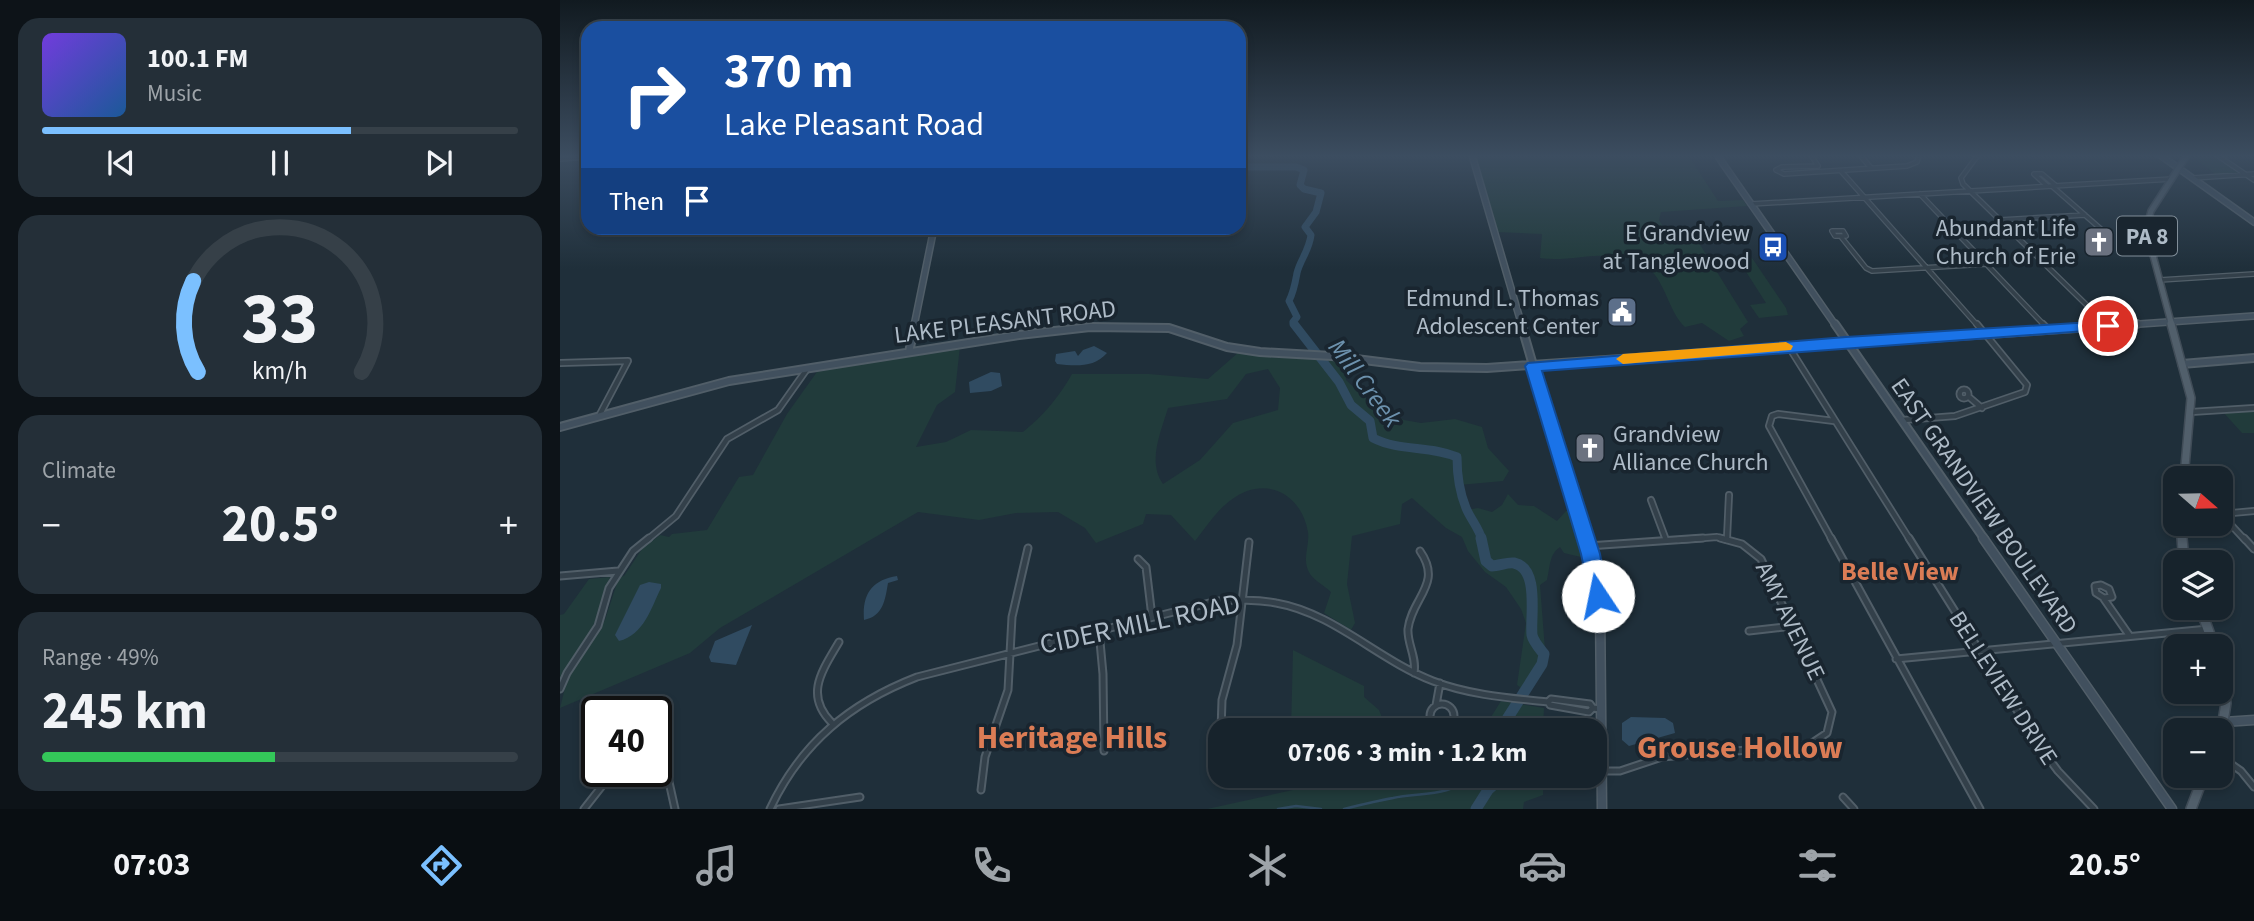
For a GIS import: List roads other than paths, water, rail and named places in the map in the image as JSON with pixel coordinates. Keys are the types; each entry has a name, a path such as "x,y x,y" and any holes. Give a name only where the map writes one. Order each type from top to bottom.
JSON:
{"main road":[{"name":"PA 8","path":"2163,193 2146,225 2192,412 2185,466"},
{"path":"2205,620 2210,634"},
{"path":"2191,809 2199,788"}],"street":[{"path":"1483,193 1588,546 1600,603 1597,718"},
{"name":"EAST GRANDVIEW BOULEVARD","path":"1742,193 2172,809"},
{"path":"1860,193 1985,334 2026,382 2027,387 2025,392 1955,416 1902,421"},
{"path":"1750,204 1941,193"},
{"path":"1972,193 2108,326"},
{"path":"2060,193 2102,230"},
{"path":"2213,193 2254,222"},
{"path":"1920,194 2049,330"},
{"path":"2000,220 2085,215"},
{"path":"909,352 933,235"},
{"path":"1842,237 1869,271 1987,264"},
{"path":"2159,280 2254,274"},
{"name":"LAKE PLEASANT ROAD","path":"560,427 721,382 1042,332 1132,326 1175,330 1240,350 1420,367 1533,366 1788,346 2254,316"},
{"name":"BELLEVIEW DRIVE","path":"1788,346 2038,744 2058,771 2094,809"},
{"path":"2182,364 2254,358"},
{"path":"560,363 627,360 628,363 599,416"},
{"path":"560,689 567,673 598,626 609,588 637,546 676,516 727,439 778,410 807,368"},
{"path":"1969,397 1982,408"},
{"path":"2192,412 2254,408"},
{"path":"1835,421 1778,414 1772,416 1769,423 1980,809"},
{"path":"1588,546 1727,538 1729,495"},
{"path":"1651,500 1666,540"},
{"path":"2233,513 2254,511"},
{"path":"2233,527 2254,549"},
{"name":"AMY AVENUE","path":"1607,771 1620,771 1662,757 1809,746 1821,740 1831,724 1832,712 1825,693 1761,559 1747,547 1727,538"},
{"path":"1221,718 1222,700 1237,645 1249,542"},
{"path":"981,790 985,757 1008,690 1012,617 1028,548"},
{"path":"1414,673 1416,663 1408,630 1430,574 1429,564 1420,551"},
{"path":"1138,559 1146,567 1152,617"},
{"path":"560,576 619,571"},
{"path":"2104,598 2130,635"},
{"name":"CIDER MILL ROAD","path":"770,809 793,766 832,723 860,703 898,684 1209,603 1243,599 1286,603 1318,614 1414,673 1440,682 1465,690 1514,698 1590,704 1597,709"},
{"path":"1749,631 1793,626"},
{"path":"1896,659 2208,629"},
{"path":"1099,631 1103,674 1104,751"},
{"path":"832,723 822,713 816,685 839,642"},
{"path":"1436,705 1444,704 1452,708 1455,719 1450,726 1442,728 1431,722 1430,711 1436,705 1440,682"},
{"path":"2233,721 2254,720"},
{"path":"2233,765 2254,787"},
{"path":"584,809 601,787"},
{"path":"670,787 674,809"},
{"path":"1601,788 1602,809"},
{"path":"779,809 860,797"},
{"path":"1843,797 1854,809"}],"water":[{"path":"1094,346 1107,353 1090,364 1057,364 1055,361 1056,354 1075,351 1078,356 1083,350"},
{"path":"991,372 1000,373 1002,386 991,391 970,393 969,382"},
{"path":"897,576 898,580 888,583 879,611 864,620 865,603 870,590 881,581"},
{"path":"649,582 661,584 650,612 635,633 619,641 615,635 640,585"},
{"path":"752,625 736,665 711,662 709,657 715,641"},
{"path":"1631,717 1665,718 1673,723 1675,733 1629,746 1622,740 1622,723"}],"waterway":[{"name":"Mill Creek","path":"1296,326 1293,322 1297,317 1289,301 1298,268 1310,241 1311,235 1305,227 1316,212 1320,193"},
{"name":"Mill Creek","path":"1294,324 1339,382 1351,405 1370,421 1373,438 1394,445 1457,457 1462,495 1482,540"},
{"name":"Mill Creek","path":"1481,538 1486,561 1492,566 1514,563 1528,574 1532,594 1532,635 1544,654 1542,664 1508,718"},
{"path":"1344,809 1452,788"},
{"name":"Mill Creek","path":"1476,809 1490,788"},
{"path":"1278,809 1296,806 1321,809"}],"place":[{"name":"Abundant Life Church of Erie","path":"2099,242"},
{"name":"E Grandview at Tanglewood","path":"1773,247"},
{"name":"Edmund L. Thomas Adolescent Center","path":"1622,312"},
{"name":"Grandview Alliance Church","path":"1590,448"}],"district":[{"name":"Belle View","path":"1900,571"},
{"name":"Heritage Hills","path":"1072,738"},
{"name":"Grouse Hollow","path":"1740,748"}]}
